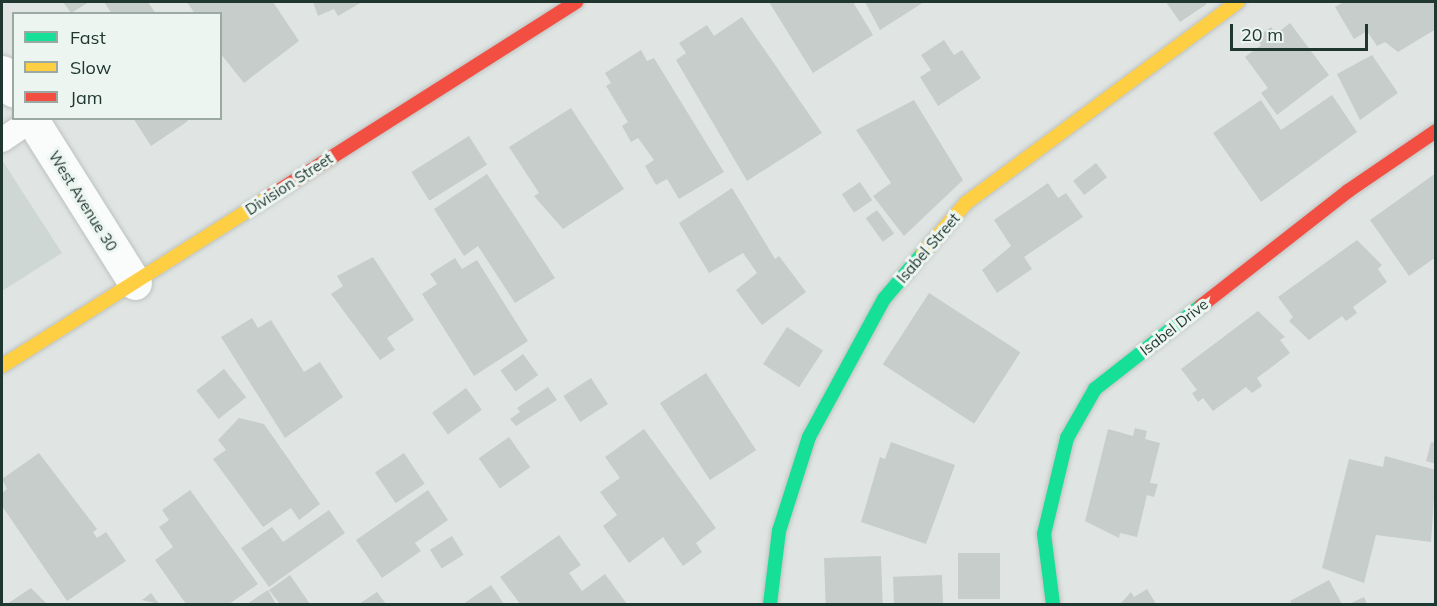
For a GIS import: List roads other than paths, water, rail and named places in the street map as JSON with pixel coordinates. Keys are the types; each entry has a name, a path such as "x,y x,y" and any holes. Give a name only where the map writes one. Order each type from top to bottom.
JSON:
{"street":[{"name":"Division Street","path":"2,366 576,2"},
{"name":"Isabel Street","path":"770,604 779,531 809,437 884,299 966,203 1238,2"},
{"path":"2,72 12,88"},
{"name":"West Avenue 30","path":"32,120 135,283"},
{"name":"Isabel Drive","path":"1053,604 1044,534 1067,438 1095,389 1348,191 1436,131"}],"lane":[{"path":"2,140 30,120"}]}
